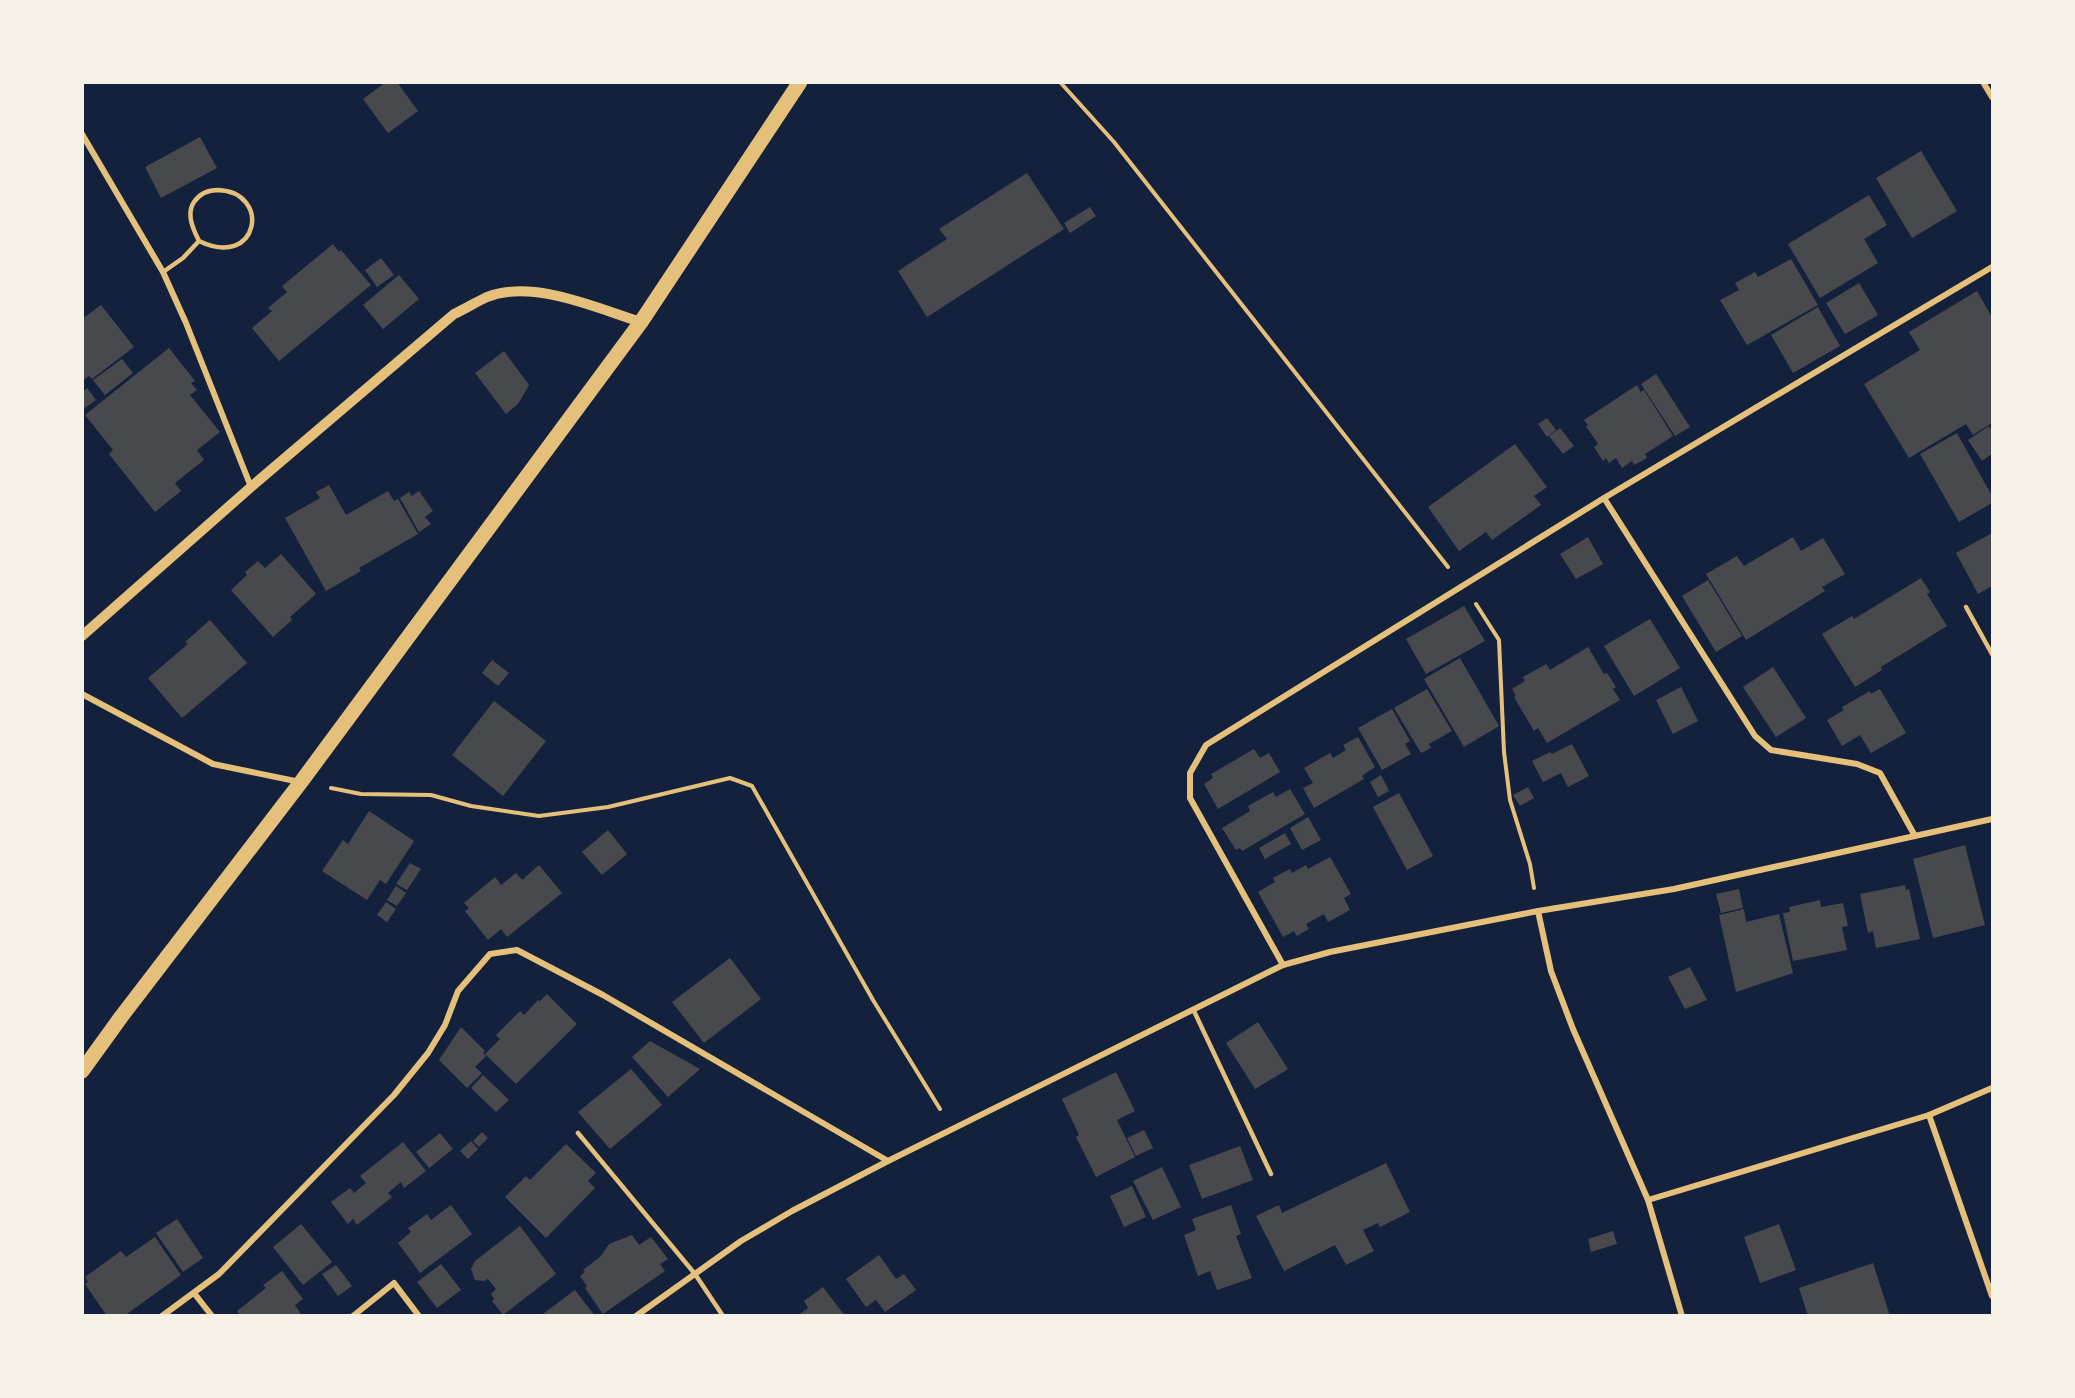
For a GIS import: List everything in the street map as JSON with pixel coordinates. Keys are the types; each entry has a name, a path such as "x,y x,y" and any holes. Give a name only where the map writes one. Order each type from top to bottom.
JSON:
{"main road":[{"path":"82,1071 301,782 641,322 800,82"}],"street":[{"path":"1983,82 1992,97"},
{"path":"82,134 163,272 186,323 251,487"},
{"path":"1283,965 1190,798 1190,773 1206,745 1604,498 1992,267"},
{"path":"82,636 251,487 454,314 488,297 514,291 550,294 641,322"},
{"path":"1604,498 1755,736 1771,750 1857,764 1880,773 1915,837"},
{"path":"82,694 213,765 301,782"},
{"path":"636,1316 741,1241 792,1211 1283,965 1330,952 1538,911 1674,889 1992,819"},
{"path":"1538,911 1551,971 1573,1029 1648,1200 1682,1316"},
{"path":"162,1316 219,1274 394,1095 429,1053 445,1025 458,991 490,954 517,950 594,990 888,1161"},
{"path":"1648,1200 1929,1115 1992,1088"},
{"path":"1929,1115 1992,1296"},
{"path":"353,1316 394,1283 419,1316"},
{"path":"194,1293 212,1316"}],"lane":[{"path":"210,190 224,190 237,195 246,203 252,216 253,226 248,236 235,246 223,249 210,247 199,241 192,228 190,213 192,204 198,197 210,190"},
{"path":"163,272 183,258 199,241"},
{"path":"1966,607 1992,654"},
{"path":"1192,1009 1271,1174"},
{"path":"578,1133 695,1274 723,1316"}],"path":[{"path":"1060,82 1114,142 1491,624 1499,640 1504,752 1510,800 1530,864 1538,911"},
{"path":"301,782 361,794 431,795 471,806 539,816 608,807 730,778 752,786 873,1000 953,1130"}],"building":[{"path":"386,82 397,82 418,111 388,133 363,99"},
{"path":"200,137 217,168 161,198 145,167"},
{"path":"1921,151 1957,211 1912,238 1876,178"},
{"path":"1027,173 1064,229 927,317 898,271 947,239 939,229"},
{"path":"1869,195 1887,225 1864,239 1878,263 1820,298 1788,244"},
{"path":"1090,207 1096,216 1070,233 1064,223"},
{"path":"333,244 371,285 279,361 252,328 272,311 268,308 287,292 282,286"},
{"path":"381,258 394,275 377,287 365,270"},
{"path":"1791,259 1818,305 1747,345 1720,300 1739,290 1735,283 1755,272 1758,277"},
{"path":"399,275 419,299 383,329 363,305"},
{"path":"1859,283 1878,315 1845,334 1826,303"},
{"path":"1977,291 1992,317 1992,423 1973,435 1966,424 1909,458 1864,384 1920,350 1909,332"},
{"path":"101,305 134,347 92,379 89,376 82,381 82,319"},
{"path":"1818,307 1840,346 1793,373 1771,335"},
{"path":"169,348 195,381 191,383 197,390 190,395 220,432 197,450 204,460 175,483 181,491 155,512 109,454 113,450 85,415"},
{"path":"504,351 529,385 518,404 506,414 475,373"},
{"path":"122,359 133,373 105,395 93,380"},
{"path":"1656,374 1690,427 1675,436 1641,384"},
{"path":"1637,385 1641,392 1644,390 1673,436 1645,454 1647,458 1634,465 1632,461 1622,468 1616,458 1609,463 1606,458 1603,461 1594,447 1598,444 1584,420"},
{"path":"87,388 96,400 82,410 82,392"},
{"path":"1547,418 1556,430 1547,437 1538,424"},
{"path":"1989,426 1992,431 1992,454 1982,461 1968,440"},
{"path":"1560,428 1574,446 1563,454 1549,436"},
{"path":"1957,433 1992,496 1992,503 1959,522 1920,454"},
{"path":"1515,444 1547,487 1534,496 1541,505 1492,540 1486,532 1459,551 1428,507"},
{"path":"329,485 346,515 388,491 394,501 398,499 418,534 359,568 361,571 326,591 285,518 320,498 316,492"},
{"path":"419,491 433,511 425,517 431,524 419,532 400,498 409,492 412,496"},
{"path":"1992,533 1992,586 1978,594 1956,553"},
{"path":"1588,537 1603,564 1576,579 1560,554"},
{"path":"1793,537 1801,551 1823,538 1845,574 1822,587 1825,591 1746,640 1706,574 1737,556 1744,566"},
{"path":"281,554 316,594 290,617 292,620 273,637 231,590 247,575 245,572 258,561 265,568"},
{"path":"1921,578 1930,592 1927,594 1947,626 1881,667 1882,670 1855,687 1822,634 1852,616 1854,619"},
{"path":"1708,580 1742,636 1716,652 1682,596"},
{"path":"1464,606 1485,641 1426,674 1406,639"},
{"path":"1650,619 1680,668 1634,696 1604,646"},
{"path":"210,620 247,663 182,718 148,678 188,644 185,642"},
{"path":"1588,647 1604,674 1607,673 1616,687 1613,689 1620,700 1547,743 1538,728 1534,731 1514,697 1516,696 1512,689 1525,681 1523,677 1546,664 1550,670"},
{"path":"1460,658 1499,726 1464,747 1424,679"},
{"path":"492,660 509,673 498,686 482,673"},
{"path":"1773,667 1806,718 1776,737 1743,687"},
{"path":"1681,687 1698,721 1673,734 1656,700"},
{"path":"1427,689 1452,731 1429,744 1431,748 1421,753 1394,708"},
{"path":"1880,689 1906,733 1871,753 1860,735 1842,746 1827,720 1844,710 1842,707 1870,691 1871,694"},
{"path":"494,701 546,741 503,796 452,755"},
{"path":"1392,709 1410,741 1405,744 1411,754 1382,770 1358,728"},
{"path":"1358,737 1375,767 1362,776 1364,779 1314,808 1303,788 1313,783 1304,768 1330,753 1333,758 1346,750 1343,745"},
{"path":"1572,744 1589,776 1568,787 1561,773 1543,782 1532,761"},
{"path":"1254,749 1260,758 1269,753 1280,772 1218,809 1204,784 1213,778 1211,774"},
{"path":"1381,775 1389,791 1378,797 1370,782"},
{"path":"1528,787 1534,798 1520,806 1513,795"},
{"path":"1290,789 1305,814 1242,851 1240,848 1236,850 1222,828 1250,811 1248,806 1273,792 1276,797"},
{"path":"1399,793 1433,856 1407,870 1373,807"},
{"path":"369,811 414,841 386,884 380,880 367,900 322,871 343,840 348,844"},
{"path":"1308,817 1321,840 1302,850 1290,828"},
{"path":"608,830 627,854 602,875 582,852"},
{"path":"1285,833 1291,844 1265,859 1259,848"},
{"path":"1965,845 1985,925 1933,938 1913,859"},
{"path":"1330,857 1351,894 1344,898 1350,910 1328,922 1324,914 1306,924 1309,929 1297,936 1294,931 1283,937 1258,892 1275,882 1273,878 1290,869 1292,873 1306,865 1308,869"},
{"path":"410,863 421,869 407,890 396,884"},
{"path":"539,865 562,893 507,937 501,929 488,940 465,911 469,908 464,903 495,877 501,885 516,873 522,880"},
{"path":"1905,885 1906,890 1909,889 1920,939 1876,948 1873,931 1868,933 1860,894"},
{"path":"396,886 406,893 397,906 387,900"},
{"path":"1739,889 1743,908 1721,913 1716,894"},
{"path":"1820,900 1821,907 1843,903 1848,926 1842,927 1847,950 1793,961 1783,913 1790,912 1789,907"},
{"path":"386,902 396,909 387,922 377,915"},
{"path":"1744,909 1746,922 1779,914 1793,973 1736,992 1719,915"},
{"path":"730,958 761,999 704,1043 672,1002"},
{"path":"1690,967 1707,1000 1685,1009 1668,977"},
{"path":"547,994 577,1024 516,1084 485,1054 500,1039 496,1035 520,1011 524,1015"},
{"path":"1258,1022 1288,1069 1255,1089 1226,1043"},
{"path":"461,1027 485,1051 483,1053 486,1056 475,1067 482,1073 467,1088 439,1060"},
{"path":"650,1041 700,1069 668,1097 632,1057"},
{"path":"631,1069 662,1105 610,1149 578,1112"},
{"path":"1116,1072 1135,1111 1117,1120 1135,1157 1096,1177 1076,1137 1079,1135 1062,1099"},
{"path":"483,1075 509,1100 496,1112 471,1088"},
{"path":"1144,1130 1153,1148 1136,1156 1127,1138"},
{"path":"482,1132 488,1138 479,1147 473,1141"},
{"path":"440,1133 453,1149 429,1168 416,1152"},
{"path":"471,1141 478,1149 468,1159 460,1151"},
{"path":"403,1142 426,1171 404,1188 401,1182 388,1193 392,1197 357,1225 353,1219 348,1224 331,1202 350,1188 354,1193 366,1183 360,1176"},
{"path":"566,1144 596,1173 588,1181 595,1188 546,1238 505,1197 526,1176 530,1180"},
{"path":"1240,1146 1253,1180 1202,1199 1189,1165"},
{"path":"1386,1163 1410,1212 1380,1227 1378,1223 1363,1230 1374,1251 1346,1265 1335,1245 1284,1271 1256,1216 1279,1205 1282,1213"},
{"path":"1162,1167 1181,1207 1153,1220 1133,1181"},
{"path":"1132,1186 1146,1217 1124,1227 1110,1196"},
{"path":"451,1205 472,1234 420,1273 398,1243 411,1232 408,1228 427,1214 431,1220"},
{"path":"1231,1205 1241,1234 1236,1236 1252,1278 1217,1290 1210,1271 1198,1276 1184,1235 1196,1230 1192,1219"},
{"path":"177,1219 203,1258 183,1272 156,1233"},
{"path":"301,1224 332,1262 303,1285 273,1247"},
{"path":"1779,1224 1796,1270 1760,1283 1744,1237"},
{"path":"520,1226 556,1274 503,1315 492,1301 494,1299 491,1294 496,1289 488,1279 475,1280 471,1269 475,1261"},
{"path":"1613,1231 1617,1244 1591,1252 1588,1239"},
{"path":"632,1235 639,1245 651,1237 668,1259 660,1264 665,1271 603,1314 585,1288 587,1286 580,1276 585,1272 583,1270 601,1256 609,1244"},
{"path":"155,1237 181,1275 124,1316 107,1316 85,1284 88,1282 85,1277 121,1251 126,1257"},
{"path":"879,1255 896,1279 904,1274 916,1290 885,1312 876,1300 866,1307 846,1279"},
{"path":"1873,1263 1890,1316 1808,1316 1799,1288"},
{"path":"441,1264 461,1290 437,1308 417,1282"},
{"path":"336,1265 352,1286 338,1296 322,1274"},
{"path":"282,1271 303,1299 295,1305 301,1314 298,1316 240,1316 237,1311 266,1288 263,1285"},
{"path":"823,1287 845,1316 797,1316 808,1308 804,1301"},
{"path":"575,1290 595,1316 540,1316"}]}
